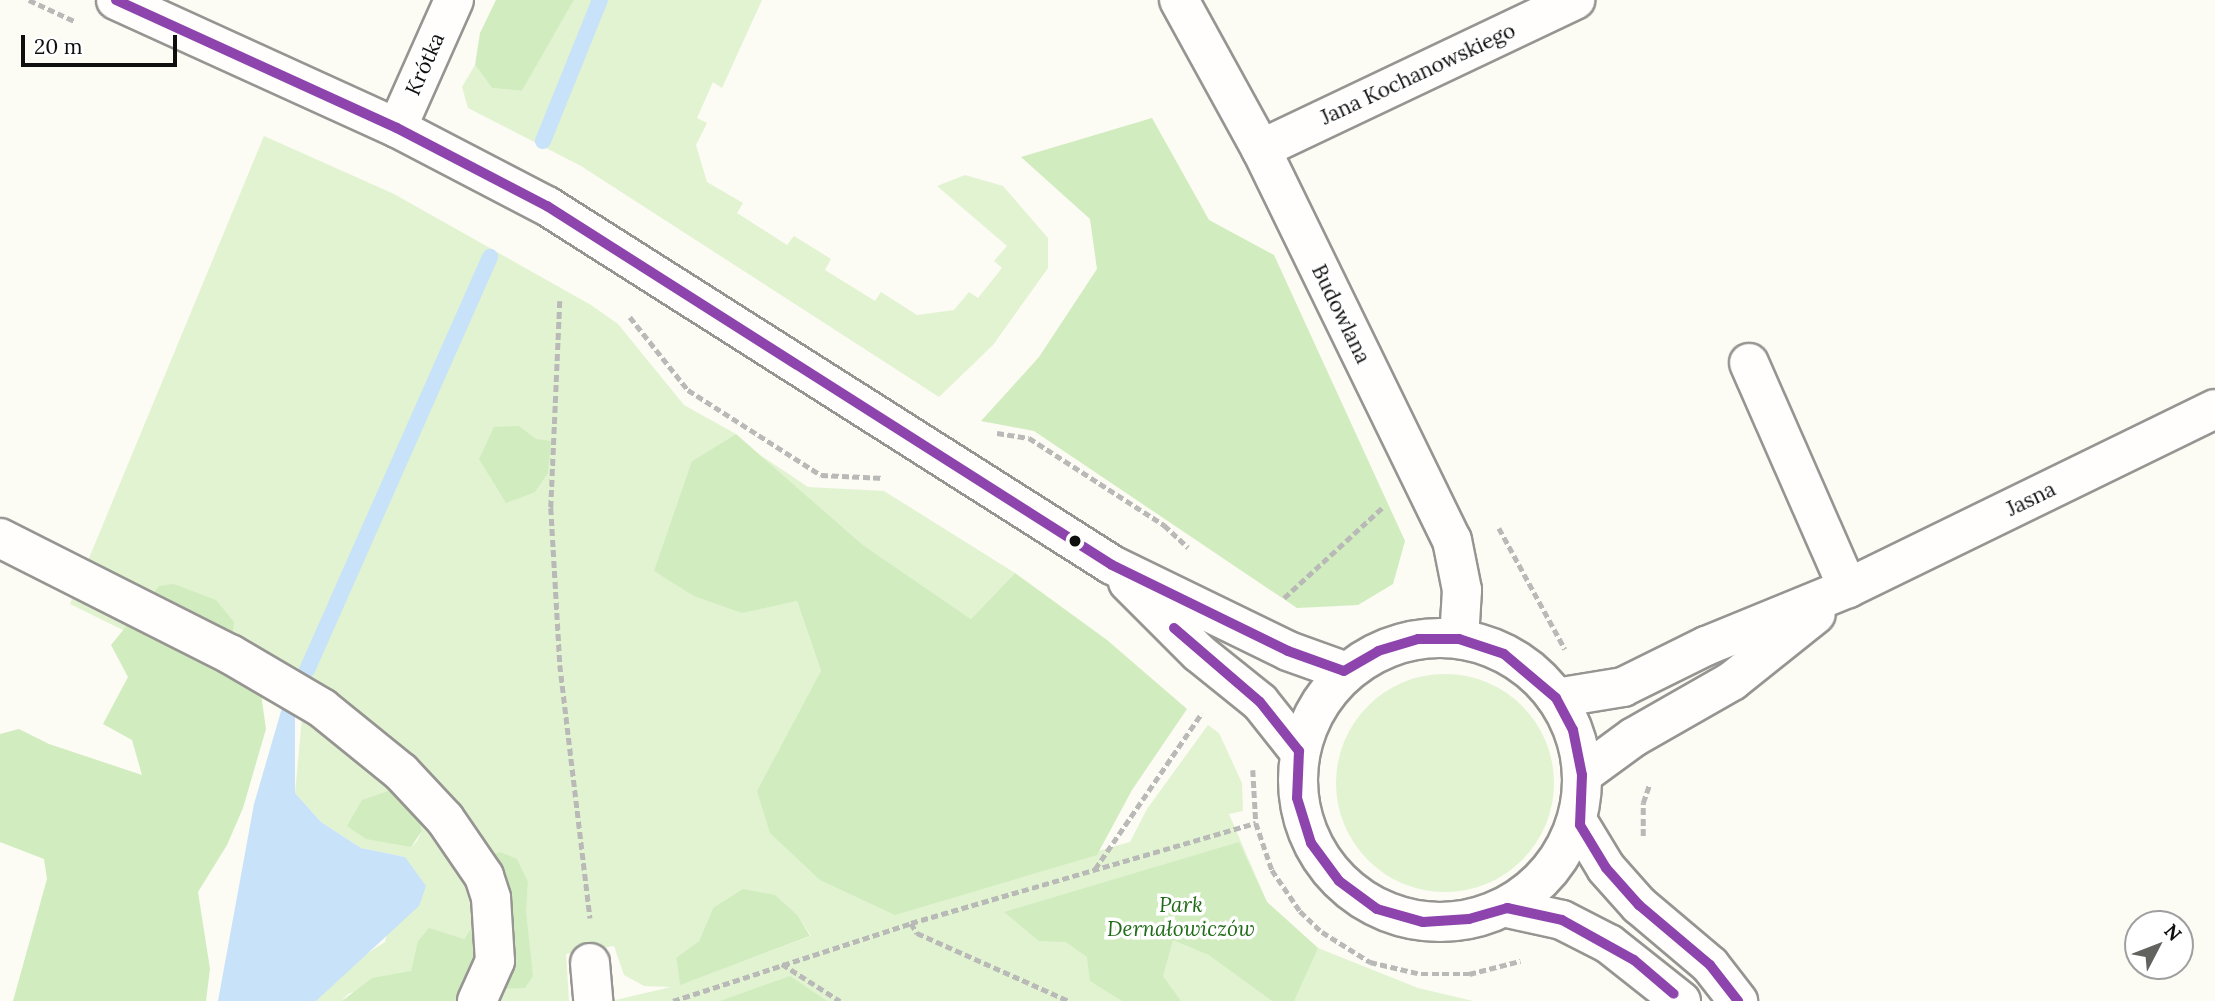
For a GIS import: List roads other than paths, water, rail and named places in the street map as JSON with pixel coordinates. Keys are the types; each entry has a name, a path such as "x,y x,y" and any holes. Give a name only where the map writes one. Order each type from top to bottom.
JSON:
{"street":[{"path":"116,0 397,128 547,206 1112,565 1288,651 1344,671"},
{"name":"Krótka","path":"397,128 454,0"},
{"name":"Budowlana","path":"1180,0 1262,149 1452,540 1462,590 1460,639"},
{"name":"Jana Kochanowskiego","path":"1262,149 1575,0"},
{"path":"1749,363 1847,588"},
{"name":"Jasna","path":"1556,698 1623,687 1706,646 1847,588 2215,409"},
{"path":"0,538 230,654 322,708 401,772 445,819 484,876 491,898 495,961 477,1001"},
{"path":"1112,565 1199,653 1260,702 1299,751"},
{"name":"Jasna","path":"1582,775 1634,737 1732,681 1847,588"},
{"path":"1418,639 1460,639 1504,654 1556,698 1573,730 1582,775 1580,825 1563,856 1539,883 1507,908 1469,919 1423,922 1377,909 1339,881 1311,843 1301,809 1299,751 1313,708 1344,671 1378,651 1418,639"},
{"path":"1580,825 1614,877 1710,965 1738,1001"},
{"path":"1507,908 1562,920 1609,944 1681,1001"},
{"path":"590,963 593,1001"}],"water":[{"path":"282,708 295,712 295,793 321,822 361,848 405,857 426,886 419,906 316,1001 218,1001 254,804"}],"waterway":[{"path":"543,141 600,0"},
{"path":"307,670 490,257"}],"park label":[{"name":"Park Dernałowiczów","path":"1181,917"}]}
